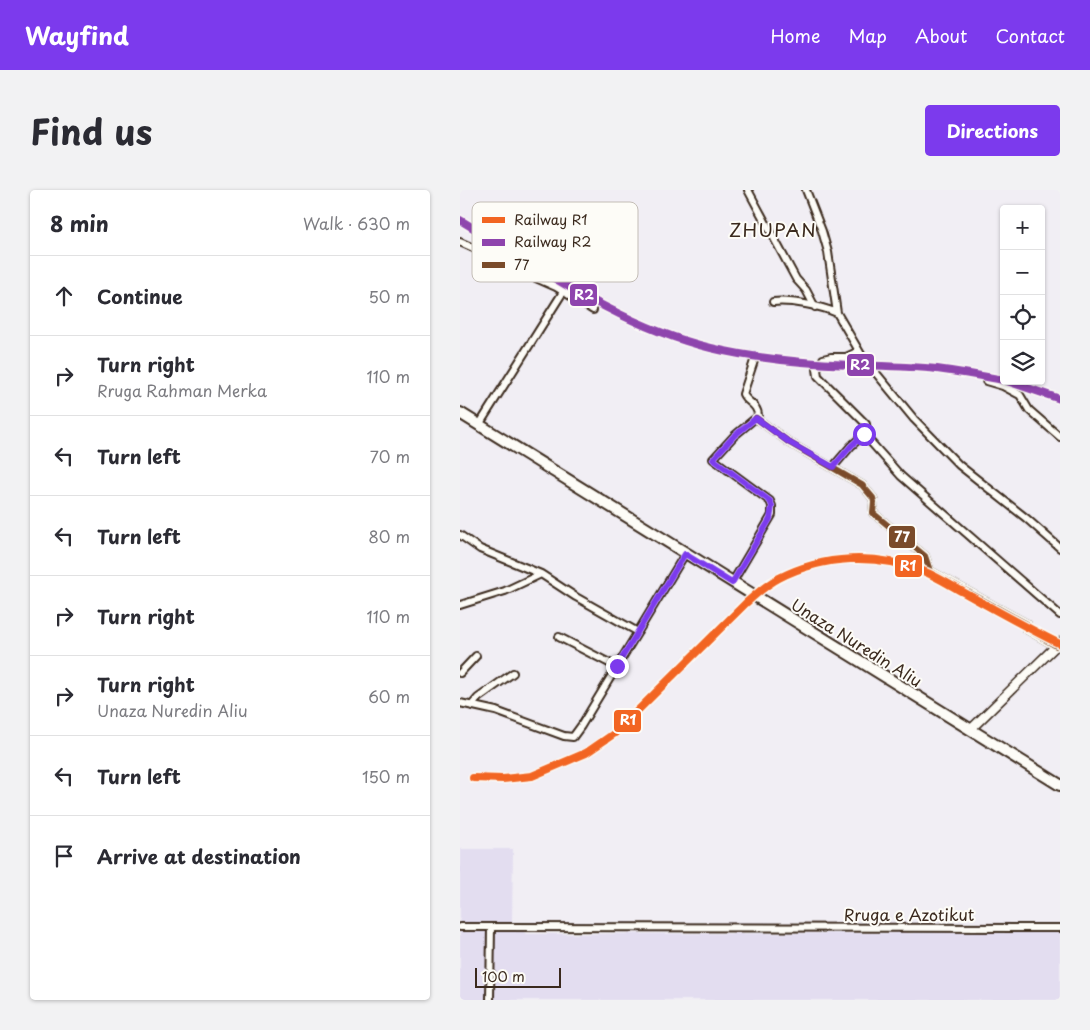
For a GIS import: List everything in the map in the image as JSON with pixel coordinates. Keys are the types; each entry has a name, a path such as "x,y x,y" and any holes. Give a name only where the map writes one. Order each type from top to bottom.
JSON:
{"main road":[{"name":"Unaza Nuredin Aliu","path":"460,414 1060,785"}],"street":[{"path":"748,190 796,279 806,290 816,307"},
{"path":"806,190 828,252 837,313 860,353 914,419 959,465 1020,512 1060,548"},
{"path":"460,242 472,247"},
{"path":"547,282 593,310"},
{"path":"479,425 563,292"},
{"path":"773,302 786,301 826,308 837,313"},
{"path":"860,353 823,359 818,366 817,372 821,380 866,424 867,435 901,476 1060,615"},
{"path":"732,583 770,519 772,506 766,498 713,459 734,436 758,416 757,410 743,394 754,360"},
{"path":"986,381 1003,386 1020,395 1029,410 1060,437"},
{"path":"756,418 790,443 862,485 869,492 874,502 874,513 925,556 930,571 1027,624 1026,629 1057,648 970,730"},
{"path":"833,467 851,446 867,435"},
{"path":"460,535 480,549 541,574 576,597 638,632"},
{"path":"460,703 472,705 571,738 581,726 685,554"},
{"path":"460,605 505,591 541,574"},
{"path":"559,637 617,666"},
{"path":"460,674 476,656"},
{"path":"472,705 478,698 513,673"},
{"name":"Rruga e Azotikut","path":"460,927 1060,928"},
{"path":"490,1000 491,927"}],"shaded area":[{"path":"460,849 513,849 512,922 526,934 1060,933 1060,1000 460,1000"}],"rail line":[{"name":"R2","path":"460,220 472,227"},
{"name":"R2","path":"560,282 644,325 677,338 728,352 763,358 815,363 937,369 1000,379"},
{"name":"R2","path":"1019,385 1060,399"},
{"name":"R1","path":"473,778 503,779 532,776 586,753 615,733 746,603 770,583 796,570 814,565 850,559 869,559 905,565 933,575 1060,644"}],"transit line":[{"name":"77","path":"756,418 790,443 862,485 873,498 873,513 925,556 930,571 1027,624 1026,629 1056,646"}],"district":[{"name":"ZHUPAN","path":"773,229"}],"route":[{"path":"617,666 685,554 732,583 770,519 772,506 770,501 713,459 744,426 756,418 790,443 833,467 864,434"}]}
